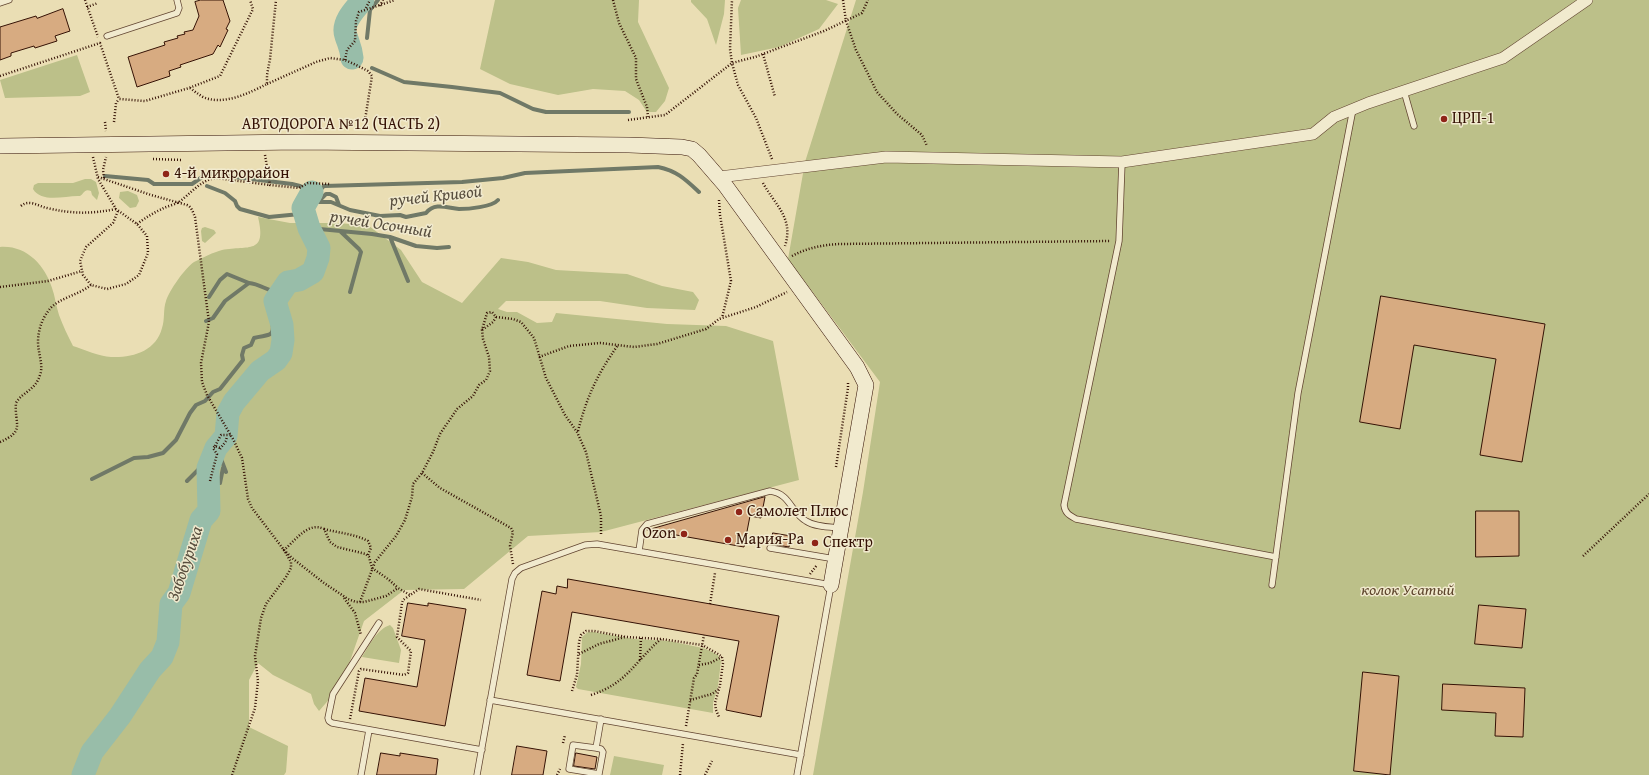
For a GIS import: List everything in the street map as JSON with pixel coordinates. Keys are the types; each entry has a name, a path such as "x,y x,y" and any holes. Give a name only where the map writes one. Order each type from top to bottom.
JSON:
{"street":[{"path":"831,585 829,558 840,528 866,385 857,367 719,177 886,157 1122,162 1313,134 1334,117 1354,109 1404,90 1503,58 1587,0"},
{"name":"АВТОДОРОГА №12 (ЧАСТЬ 2)","path":"0,146 263,143 621,145 682,147 692,149 719,177"}],"lane":[{"path":"0,3 9,0"},
{"path":"107,36 177,13 179,8 177,0"},
{"path":"1404,90 1414,126"},
{"path":"1272,585 1298,393 1354,109"},
{"path":"1122,162 1119,241 1064,505 1065,510 1076,519 1276,557"},
{"path":"639,551 642,530 646,524 770,491 784,496 804,520 810,524 840,528"},
{"path":"477,775 512,579 515,573 521,568 585,545 600,544 831,585 797,775"},
{"path":"770,548 829,558"},
{"path":"379,623 331,698 328,718 329,721 332,724 482,750"},
{"path":"490,700 801,755"},
{"path":"596,748 601,719"},
{"path":"361,775 369,730"},
{"path":"573,745 596,748 601,749 603,752 599,774 569,769 573,745"}],"path":[{"path":"85,0 118,99 116,103 114,122"},
{"path":"118,99 145,101 189,88 220,76 253,9 250,0"},
{"path":"267,84 276,0"},
{"path":"369,8 370,0"},
{"path":"380,6 383,0"},
{"path":"344,60 347,50 355,41 356,21 361,11 395,0"},
{"path":"613,0 619,23 636,58 636,79 647,107 648,117"},
{"path":"732,0 730,49 732,63 738,85 756,118 776,169"},
{"path":"843,0 846,21 856,50 878,92 897,114 922,135 926,144 929,158"},
{"path":"628,120 665,115 732,63 763,54 846,21 862,13 868,0"},
{"path":"87,7 98,3"},
{"path":"0,76 100,43"},
{"path":"763,54 775,97"},
{"path":"189,88 204,97 222,100 246,95 316,62 330,58 344,60 368,71 372,76 365,120"},
{"path":"263,143 269,184"},
{"path":"90,145 98,177 117,210 137,224 147,236 148,253 139,275 126,284 107,289 91,285 83,275 80,261 86,247 113,223 117,210"},
{"path":"104,178 103,170 106,154"},
{"path":"757,172 787,221 787,242 781,262"},
{"path":"98,177 104,178 108,182 190,206 195,217 209,320 201,363 202,382 207,395 224,423 242,458 248,499 263,524 284,550 291,562 291,568 266,604 261,618 255,656 258,671 258,688 255,708 232,775"},
{"path":"137,224 147,217 179,203 188,194 209,179 216,178 299,188 312,182 322,185 330,184"},
{"path":"722,318 731,281 718,198 723,206"},
{"path":"21,206 26,202 30,202 40,207 70,213 117,210"},
{"path":"781,262 810,248 839,244 1119,241"},
{"path":"0,287 48,281 82,271"},
{"path":"0,442 13,435 18,424 16,403 34,388 40,374 41,360 38,350 42,322 53,306 81,292 91,285"},
{"path":"539,357 569,346 600,343 634,347 657,344 706,329 714,322 722,318 756,307 787,292 783,287"},
{"path":"360,602 372,568 401,528 405,520 412,497 414,481 422,473 440,434 457,409 473,396 479,385 486,380 490,371 489,358 483,339 482,330 487,313 492,312 496,317 513,318 520,322 534,338 546,378 565,416 578,432 586,452 601,516 602,528 600,544"},
{"path":"482,330 493,322 496,317"},
{"path":"578,432 583,410 596,378 618,345"},
{"path":"835,473 848,388 848,379"},
{"path":"210,481 221,436 227,436 230,434"},
{"path":"217,452 213,449 226,441 227,436"},
{"path":"422,473 440,488 511,528 513,532 510,546 515,573"},
{"path":"1583,556 1649,494"},
{"path":"284,550 310,528 318,526 339,534 358,536 368,541 370,548 368,555 372,568 398,588 410,595"},
{"path":"324,529 330,542 337,547 368,555"},
{"path":"284,550 343,596 356,602 386,596 398,588"},
{"path":"805,581 829,558"},
{"path":"710,604 716,565"},
{"path":"349,726 360,669 404,675 408,673 411,651 399,640 396,632 402,603 410,595 419,589 481,600"},
{"path":"343,596 356,613 362,638 366,644"},
{"path":"572,691 576,675 581,635 586,631 702,645 722,657 723,663 715,703 719,717"},
{"path":"680,775 680,756 694,678 697,674 704,635"},
{"path":"579,654 599,644 626,637"},
{"path":"640,662 641,638"},
{"path":"591,695 619,682 661,639"},
{"path":"699,665 710,663 722,657"},
{"path":"690,700 712,694 719,689"},
{"path":"706,775 712,761"}],"green space":[{"path":"495,0 639,0 638,22 669,88 665,101 656,112 647,112 639,100 625,91 593,89 558,95 510,84 480,69"},
{"path":"691,0 725,0 724,14 716,45 707,19 691,2"},
{"path":"741,0 826,0 838,4 819,29 779,47 741,55 738,8"},
{"name":"колок Усатый","path":"856,0 1649,0 1649,775 813,775 863,492 880,382 788,259 805,162"},
{"path":"77,55 90,92 80,96 5,98 0,80"},
{"path":"85,179 91,179 96,182 99,193 97,200 89,190 85,191 80,196 48,198 37,194 33,189 34,185 38,183 73,183"},
{"path":"128,191 137,195 139,201 136,207 130,208 119,198 120,192"},
{"path":"258,217 290,223 339,223 369,226 401,250 422,282 462,303 501,258 528,262 556,270 627,274 662,286 693,292 699,300 695,310 647,308 600,301 506,301 498,309 507,312 517,312 537,323 552,322 556,313 667,324 726,326 773,341 799,480 601,532 528,536 464,589 404,590 364,621 350,661 332,696 319,711 314,704 311,694 273,675 258,663 249,680 249,727 288,746 286,772 284,775 0,775 0,247 18,249 26,253 39,264 45,272 53,291 59,315 73,346 92,353 119,357 142,352 155,342 163,325 165,304 170,292 190,265 197,260 222,250 254,246 258,243 260,229"},
{"path":"205,227 214,230 216,233 205,243 202,241 201,231 202,228"},
{"path":"390,625 393,628 401,650 399,663 362,657 377,634 385,627"},
{"path":"588,632 634,639 669,641 706,649 718,655 721,661 718,686 713,703 713,713 578,689 576,687 581,664 582,637"},
{"path":"614,756 664,765 662,775 610,775"}],"building":[{"path":"201,0 223,0 230,21 226,29 228,30 220,47 218,45 213,54 180,65 181,67 169,71 170,76 137,87 128,57 165,45 164,42 178,38 177,36 185,34 184,32 193,30 199,16 195,2"},
{"path":"63,9 70,31 55,36 57,41 35,48 34,46 11,53 11,56 0,60 0,27 36,16 37,18"},
{"path":"1381,296 1545,324 1522,462 1480,455 1496,359 1414,345 1400,429 1360,422"},
{"path":"765,497 761,518 750,516 744,547 648,530"},
{"path":"1476,511 1519,511 1519,556 1476,557"},
{"path":"773,533 791,536 789,547 771,544"},
{"path":"568,579 779,616 761,717 726,710 739,641 572,612 560,681 527,675 542,591 556,594 557,586 567,588"},
{"path":"408,603 428,606 428,603 466,609 445,726 359,711 365,678 417,687 425,640 402,636"},
{"path":"1479,605 1526,609 1522,648 1475,644"},
{"path":"1363,672 1399,676 1390,775 1354,771"},
{"path":"1443,684 1525,688 1523,737 1495,736 1496,713 1442,710"},
{"path":"517,746 547,751 543,775 512,775"},
{"path":"381,753 400,756 400,753 438,759 436,775 377,775"},
{"path":"576,753 597,757 595,769 574,766"}],"waterway":[{"name":"Забобуриха","path":"352,58 345,26 350,16 363,0"},
{"path":"367,38 370,10 378,0"},
{"path":"372,68 404,82 500,93 533,109 546,112 629,112"},
{"name":"ручей Кривой","path":"314,197 324,186 462,182 503,178 525,173 658,167 680,176 699,192"},
{"name":"ручей Кривой","path":"105,176 148,180 154,184 192,184 205,175 210,174 292,184 300,186 312,193 316,202 331,202 350,210 380,216 400,215 406,217 426,213 437,207 459,209 474,208 485,206 498,200"},
{"path":"207,186 225,193 235,201 240,209 269,217 300,214 303,208"},
{"name":"Забобуриха","path":"83,775 92,752 120,716 150,670 162,657 168,642 171,604 179,593 201,520 209,511 208,468 216,448 226,436 228,413 234,402 260,371 276,360 281,353 283,340 282,325 275,301 288,282 299,280 313,272 318,258 319,248 309,228 303,208 312,192"},
{"path":"318,202 326,194 330,194 336,197 339,205"},
{"name":"ручей Осочный","path":"309,228 390,237 416,246 437,248 449,247"},
{"path":"340,231 361,252 350,292"},
{"path":"390,237 408,281"},
{"path":"209,297 220,280 227,274 249,283"},
{"path":"206,321 213,318 225,301 249,283 273,291 281,292"},
{"path":"92,479 134,458 148,457 163,453 176,440 190,413 196,405 205,401 213,392 220,389 243,360 242,355 244,348 251,345 254,338 269,335 273,331 272,321 278,312"},
{"path":"220,443 221,459 226,472"},
{"path":"187,481 198,470 205,457 214,452"},
{"path":"220,483 223,468"}],"place":[{"name":"ЦРП-1","path":"1444,119"},
{"name":"4-й микрорайон","path":"166,174"},
{"name":"Самолет Плюс","path":"739,512"},
{"name":"Ozon","path":"684,534"},
{"name":"Мария-Ра","path":"728,540"},
{"name":"Спектр","path":"815,543"}]}
